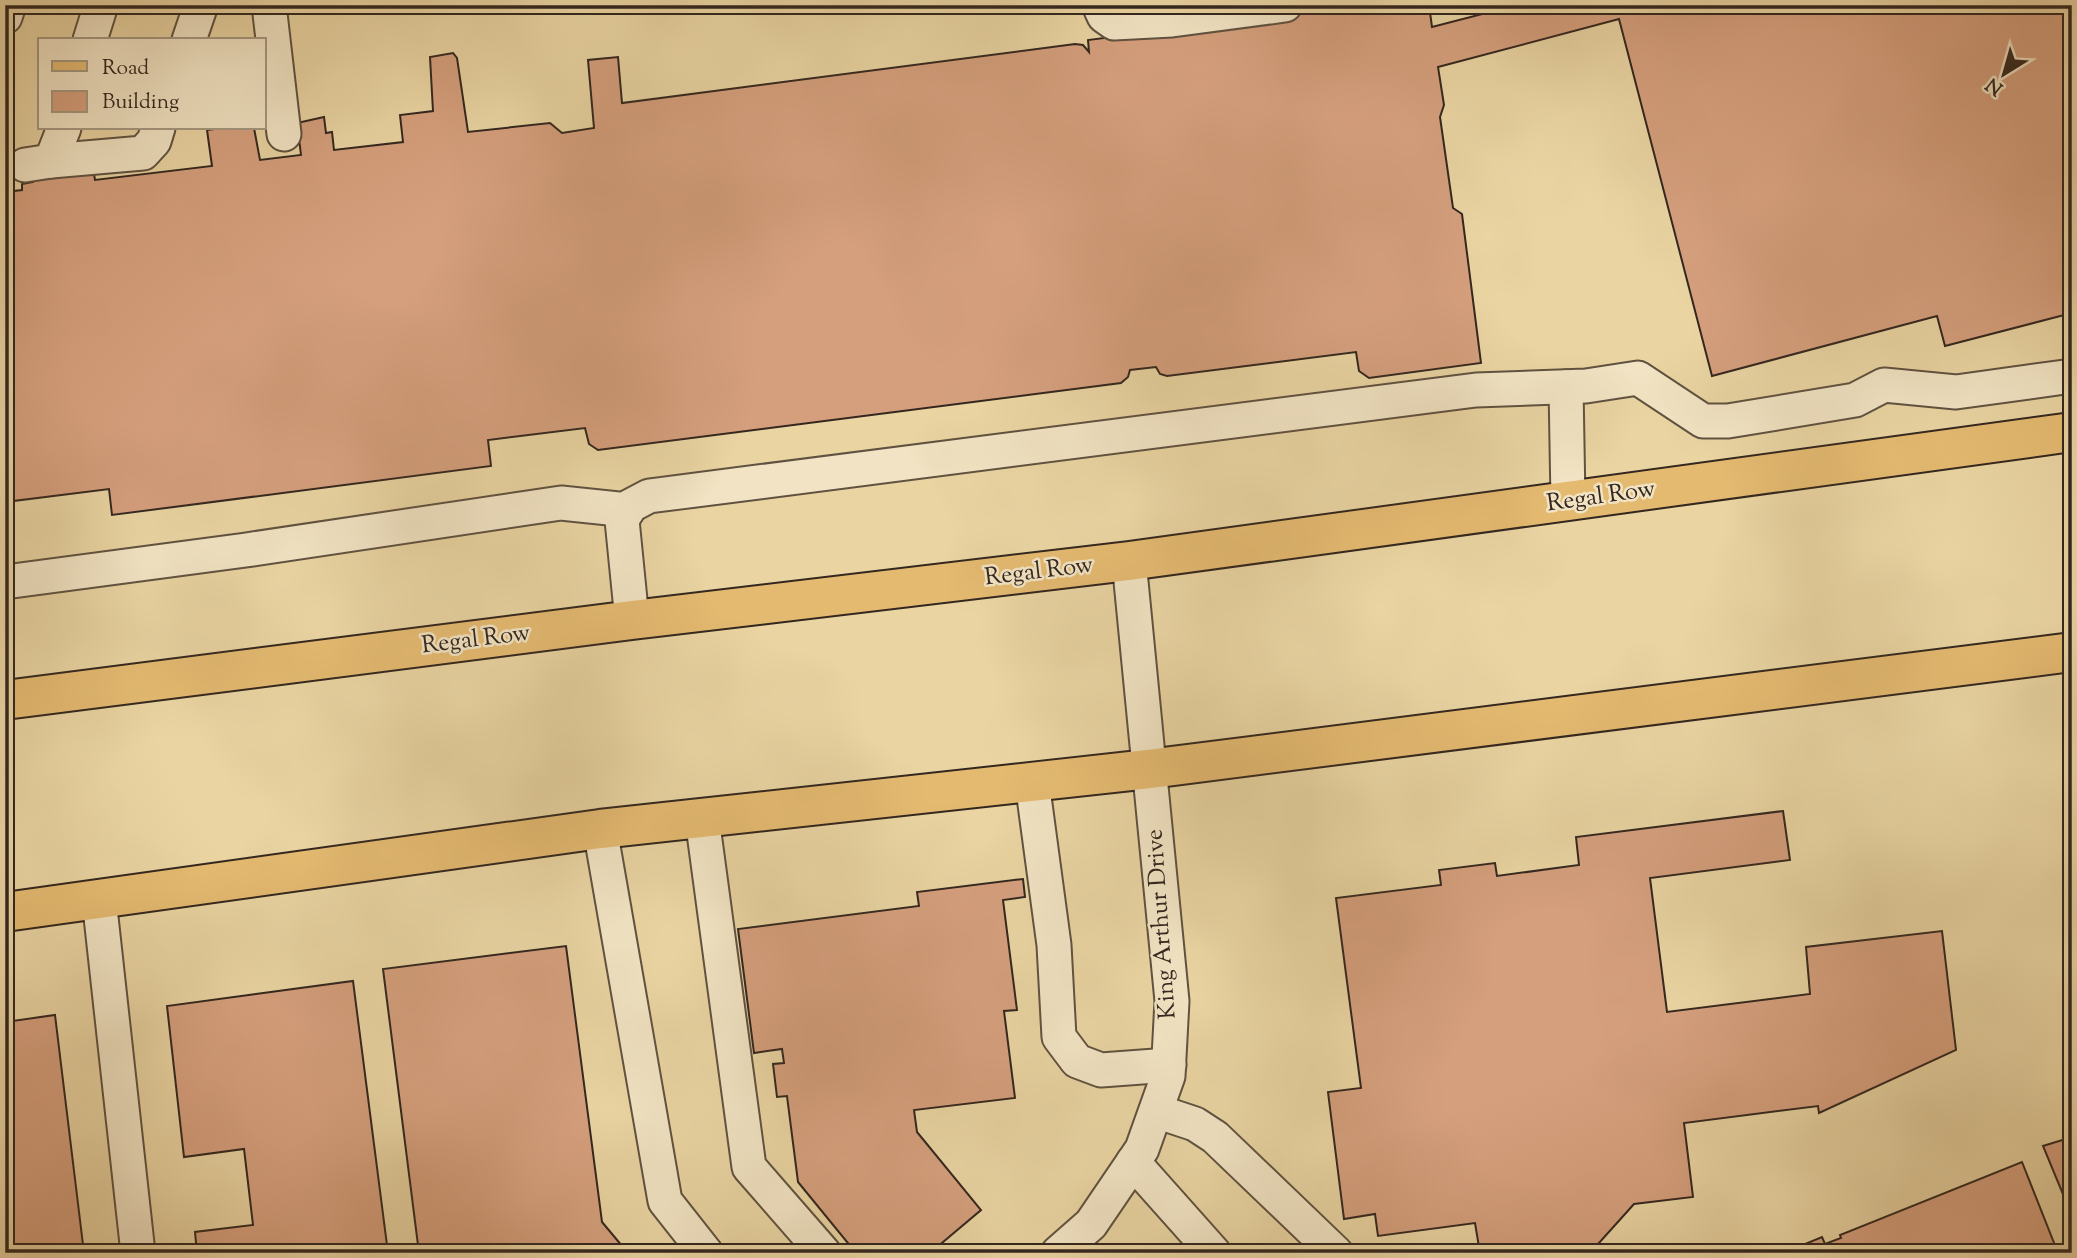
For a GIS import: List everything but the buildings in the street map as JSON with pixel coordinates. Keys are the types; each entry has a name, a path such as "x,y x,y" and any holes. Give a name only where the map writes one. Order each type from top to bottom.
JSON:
{"main road":[{"name":"Regal Row","path":"5,700 632,620 1129,561 2072,432"},
{"path":"5,912 600,829 1149,769 2072,652"}],"street":[{"path":"5,17 9,5"},
{"path":"91,38 101,5"},
{"path":"190,38 201,5"},
{"path":"269,5 284,134"},
{"path":"1102,11 1114,23 1167,13 1285,5"},
{"path":"63,130 38,163 143,153 154,141 157,130"},
{"path":"632,620 622,520 631,506 649,496 1476,390 1566,387 1638,378 1703,421 1728,421 1855,400 1884,385 1956,392 2072,376"},
{"path":"1566,387 1568,501"},
{"path":"5,582 561,503 628,510"},
{"name":"King Arthur Drive","path":"1058,1253 1091,1223 1142,1149 1168,1076 1172,1001 1129,561"},
{"path":"1032,782 1054,945 1059,1037 1077,1061 1101,1070 1169,1065"},
{"path":"702,818 749,1167 824,1253"},
{"path":"600,829 665,1201 705,1253"},
{"path":"99,900 138,1253"},
{"path":"1156,1111 1195,1124 1215,1137 1336,1253"},
{"path":"1133,1162 1214,1253"}]}
